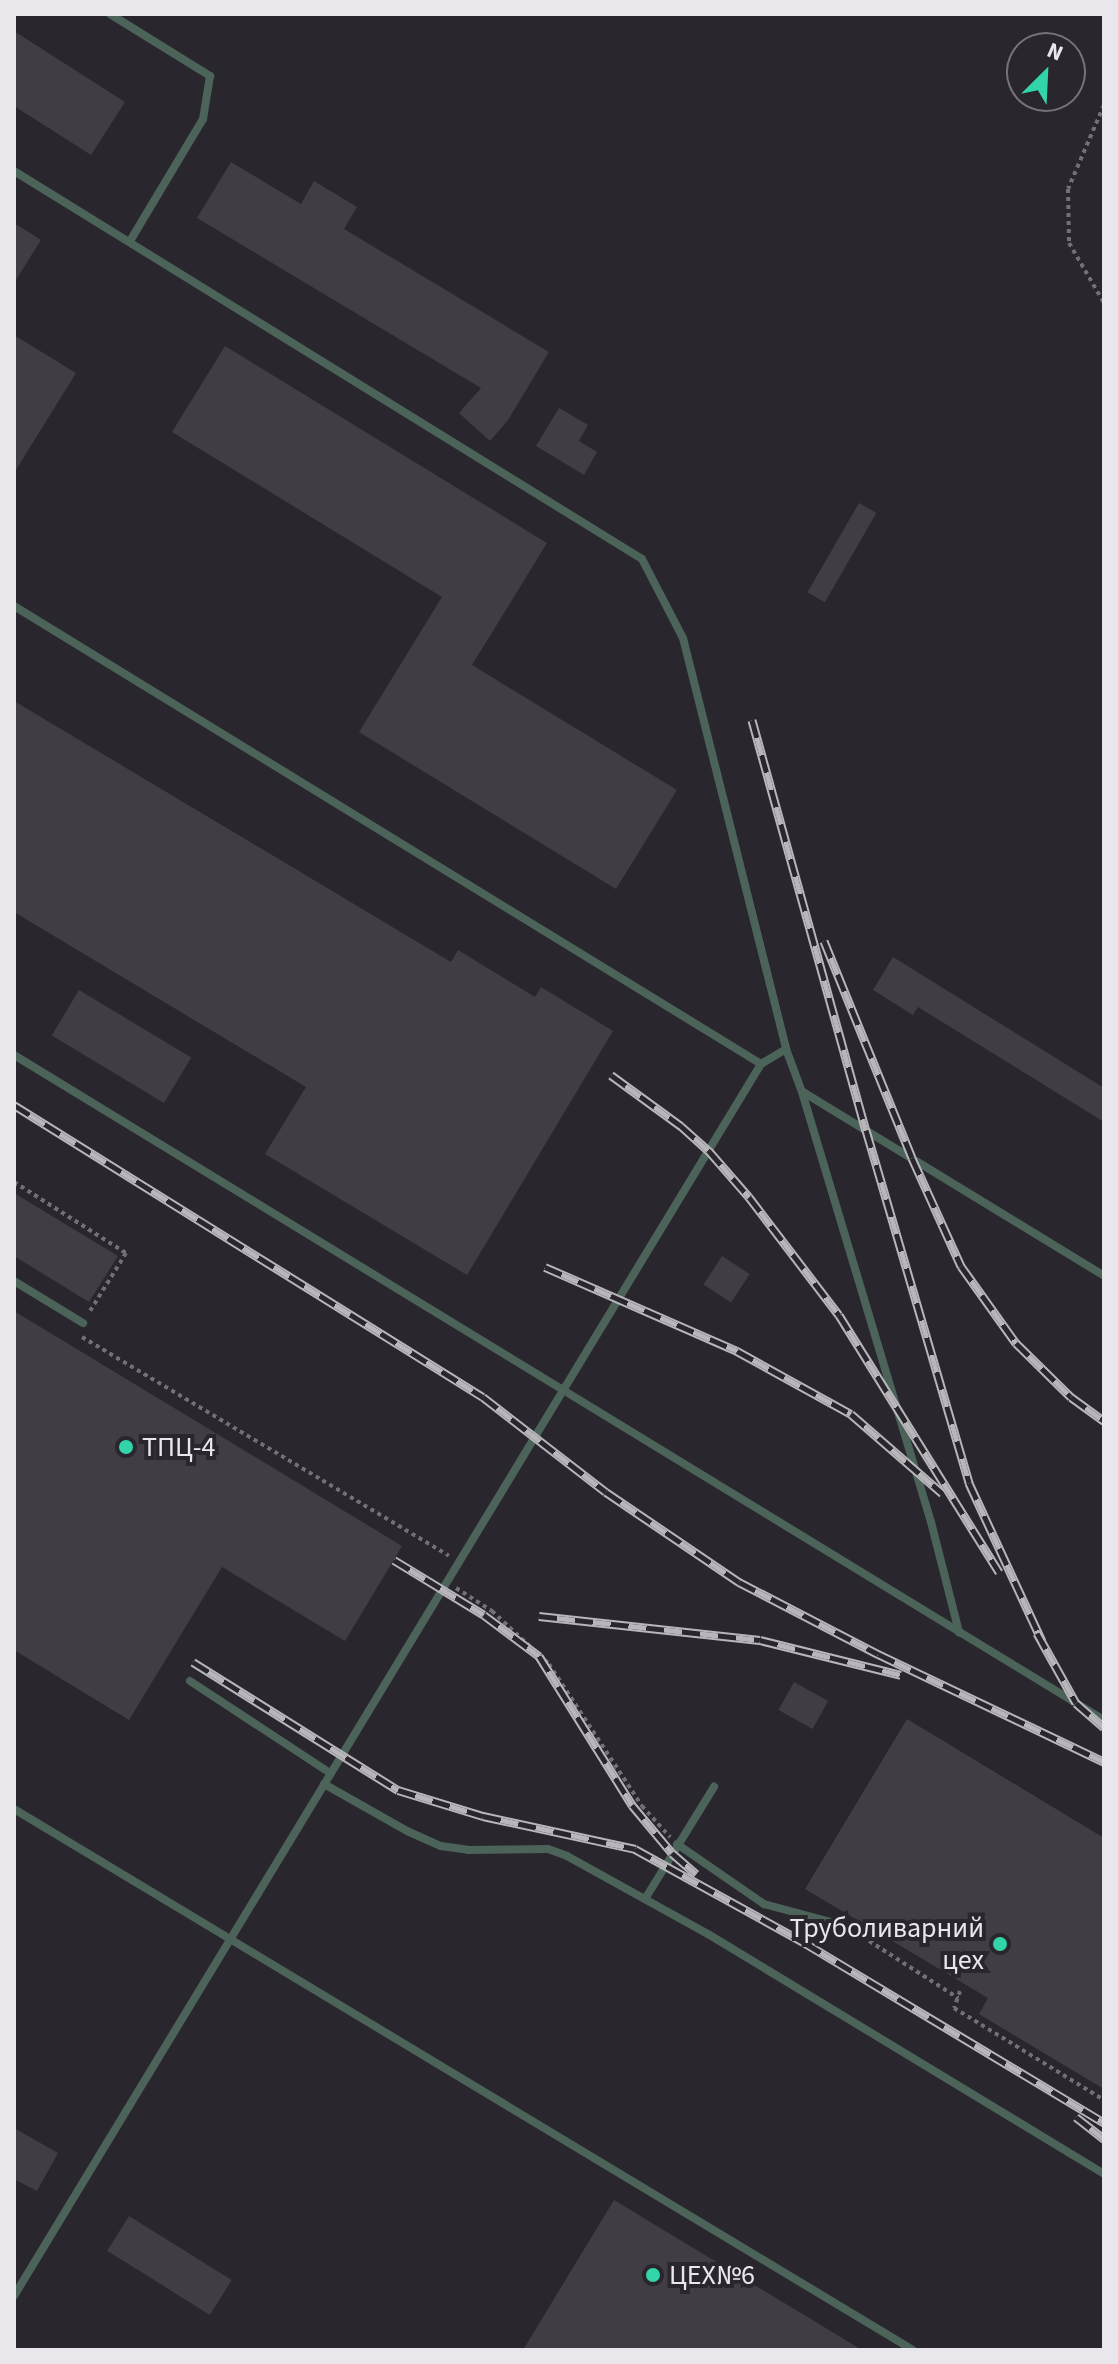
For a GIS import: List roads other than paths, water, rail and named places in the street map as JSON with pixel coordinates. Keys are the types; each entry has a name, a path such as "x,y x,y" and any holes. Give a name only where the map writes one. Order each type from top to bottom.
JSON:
{"lane":[{"path":"110,14 210,76 203,119 130,241"},
{"path":"14,171 642,559 683,638 786,1049 802,1092 931,1522 959,1632"},
{"path":"14,606 761,1064"},
{"path":"14,2296 761,1064 786,1049"},
{"path":"14,1055 1104,1720"},
{"path":"802,1092 1104,1276"},
{"path":"14,1281 83,1323"},
{"path":"190,1681 330,1773"},
{"path":"324,1784 407,1831 441,1846 468,1850 548,1849 567,1856 645,1899 1104,2174"},
{"path":"645,1899 714,1787"},
{"path":"14,1809 913,2350"},
{"path":"677,1844 764,1904 838,1924"}],"railway":[{"path":"752,720 866,1130 969,1483 1042,1641"},
{"path":"824,941 912,1158 961,1266 1016,1343 1071,1397 1104,1421"},
{"path":"611,1075 681,1126 709,1151 749,1197 839,1315 999,1572"},
{"path":"14,1105 483,1397 606,1492 739,1582 878,1654 1104,1762"},
{"path":"545,1267 737,1351 851,1414 942,1493"},
{"path":"394,1560 484,1615 539,1656 632,1805 672,1853 696,1874"},
{"path":"539,1616 760,1640 901,1675"},
{"path":"1037,1633 1076,1703 1104,1727"},
{"path":"193,1662 398,1790 483,1816 635,1849 805,1943 1104,2123"},
{"path":"1076,2117 1104,2139"}],"place":[{"name":"ТПЦ-4","path":"126,1447"},
{"name":"Труболиварний цех","path":"1000,1944"},
{"name":"ЦЕХ№6","path":"653,2275"}]}
